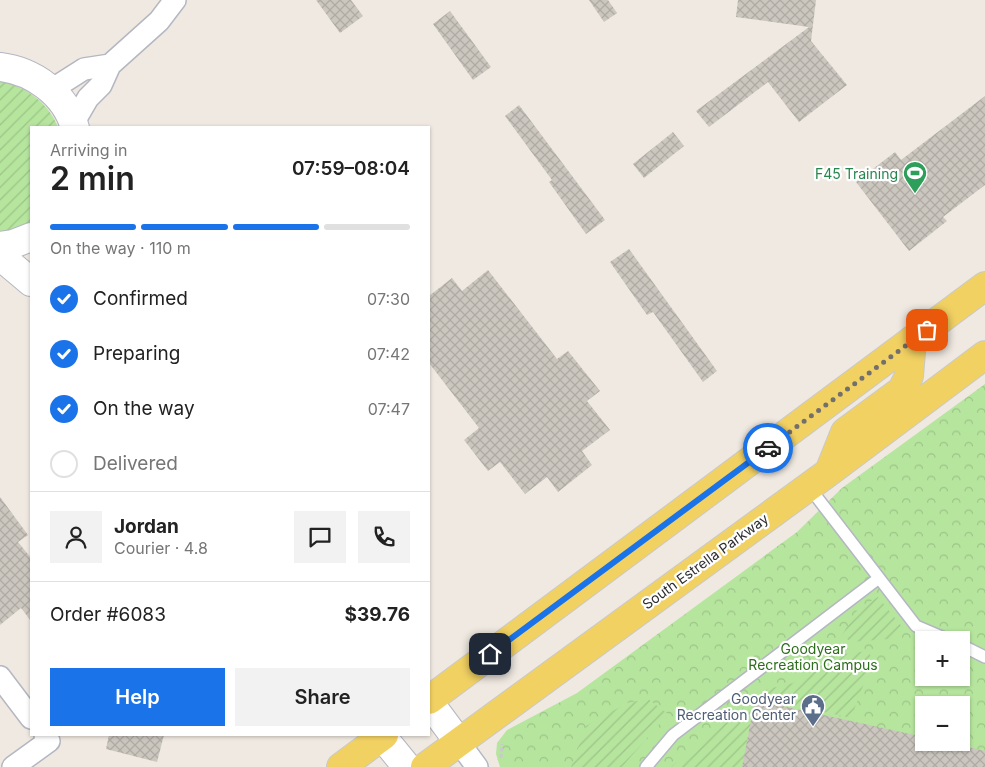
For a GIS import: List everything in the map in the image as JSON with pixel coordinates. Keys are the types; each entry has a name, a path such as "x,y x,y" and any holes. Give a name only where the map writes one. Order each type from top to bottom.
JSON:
{"main road":[{"path":"430,700 985,286"},
{"path":"818,479 845,432 902,390 909,376 912,340"},
{"name":"South Estrella Parkway","path":"424,767 985,355"},
{"path":"341,767 381,736"}],"street":[{"path":"75,125 88,98 101,85 110,65 159,21 175,0"},
{"path":"51,90 84,69 110,65"},
{"path":"0,67 15,69 42,82 63,102 75,125"},
{"path":"0,246 13,244 30,236"},
{"path":"0,256 16,267 30,281"},
{"path":"0,677 30,717"},
{"path":"430,702 477,767"},
{"path":"383,736 407,767"},
{"path":"13,767 47,738"}],"lane":[{"path":"818,479 880,578 916,626 928,631"},
{"path":"646,767 673,735 880,578"},
{"path":"970,650 985,657"}],"path":[{"path":"501,758 502,744"}],"green space":[{"path":"0,81 19,87 35,97 48,110 58,126 30,126 30,224 0,236"},
{"name":"Goodyear Recreation Campus","path":"985,384 985,767 500,767 496,754 497,743 507,730 577,693 797,532 842,488"},
{"path":"878,597 903,628 888,639 851,642 842,635 858,609"},
{"path":"869,651 872,662 854,710 847,717 761,698 768,689 793,683 815,667 844,654"},
{"path":"648,699 668,714 622,767 571,767 586,726 627,703"},
{"path":"749,703 752,716 742,767 671,767"}],"building":[{"path":"316,0 351,0 363,16 340,33"},
{"path":"589,0 608,0 617,13 604,22"},
{"path":"738,0 816,0 811,41 847,85 799,122 768,82 709,127 696,111 809,27 736,17"},
{"path":"450,11 491,67 473,80 433,24"},
{"path":"985,96 985,185 943,217 947,221 909,251 856,182 895,152 901,160"},
{"path":"519,105 605,220 586,234 549,182 552,180 505,116"},
{"path":"673,132 684,146 644,178 633,164"},
{"path":"629,249 717,371 703,382 653,312 647,315 610,262"},
{"path":"488,270 557,359 568,351 600,391 587,401 610,430 582,451 592,465 558,492 547,477 525,494 500,462 488,471 464,440 479,428 430,364 430,295 452,278 462,291"},
{"path":"0,497 28,535 18,542 30,557 30,620 21,608 0,625"},
{"name":"Goodyear Recreation Center","path":"755,700 915,735 915,751 970,751 970,747 985,751 985,767 742,767"},
{"path":"109,736 164,736 157,762 106,749"}],"way so far":[{"path":"768,448 927,330"}],"place":[{"name":"F45 Training","path":"915,194"},
{"name":"Goodyear Recreation Center","path":"813,727"}],"route":[{"path":"490,654 768,448"}]}
